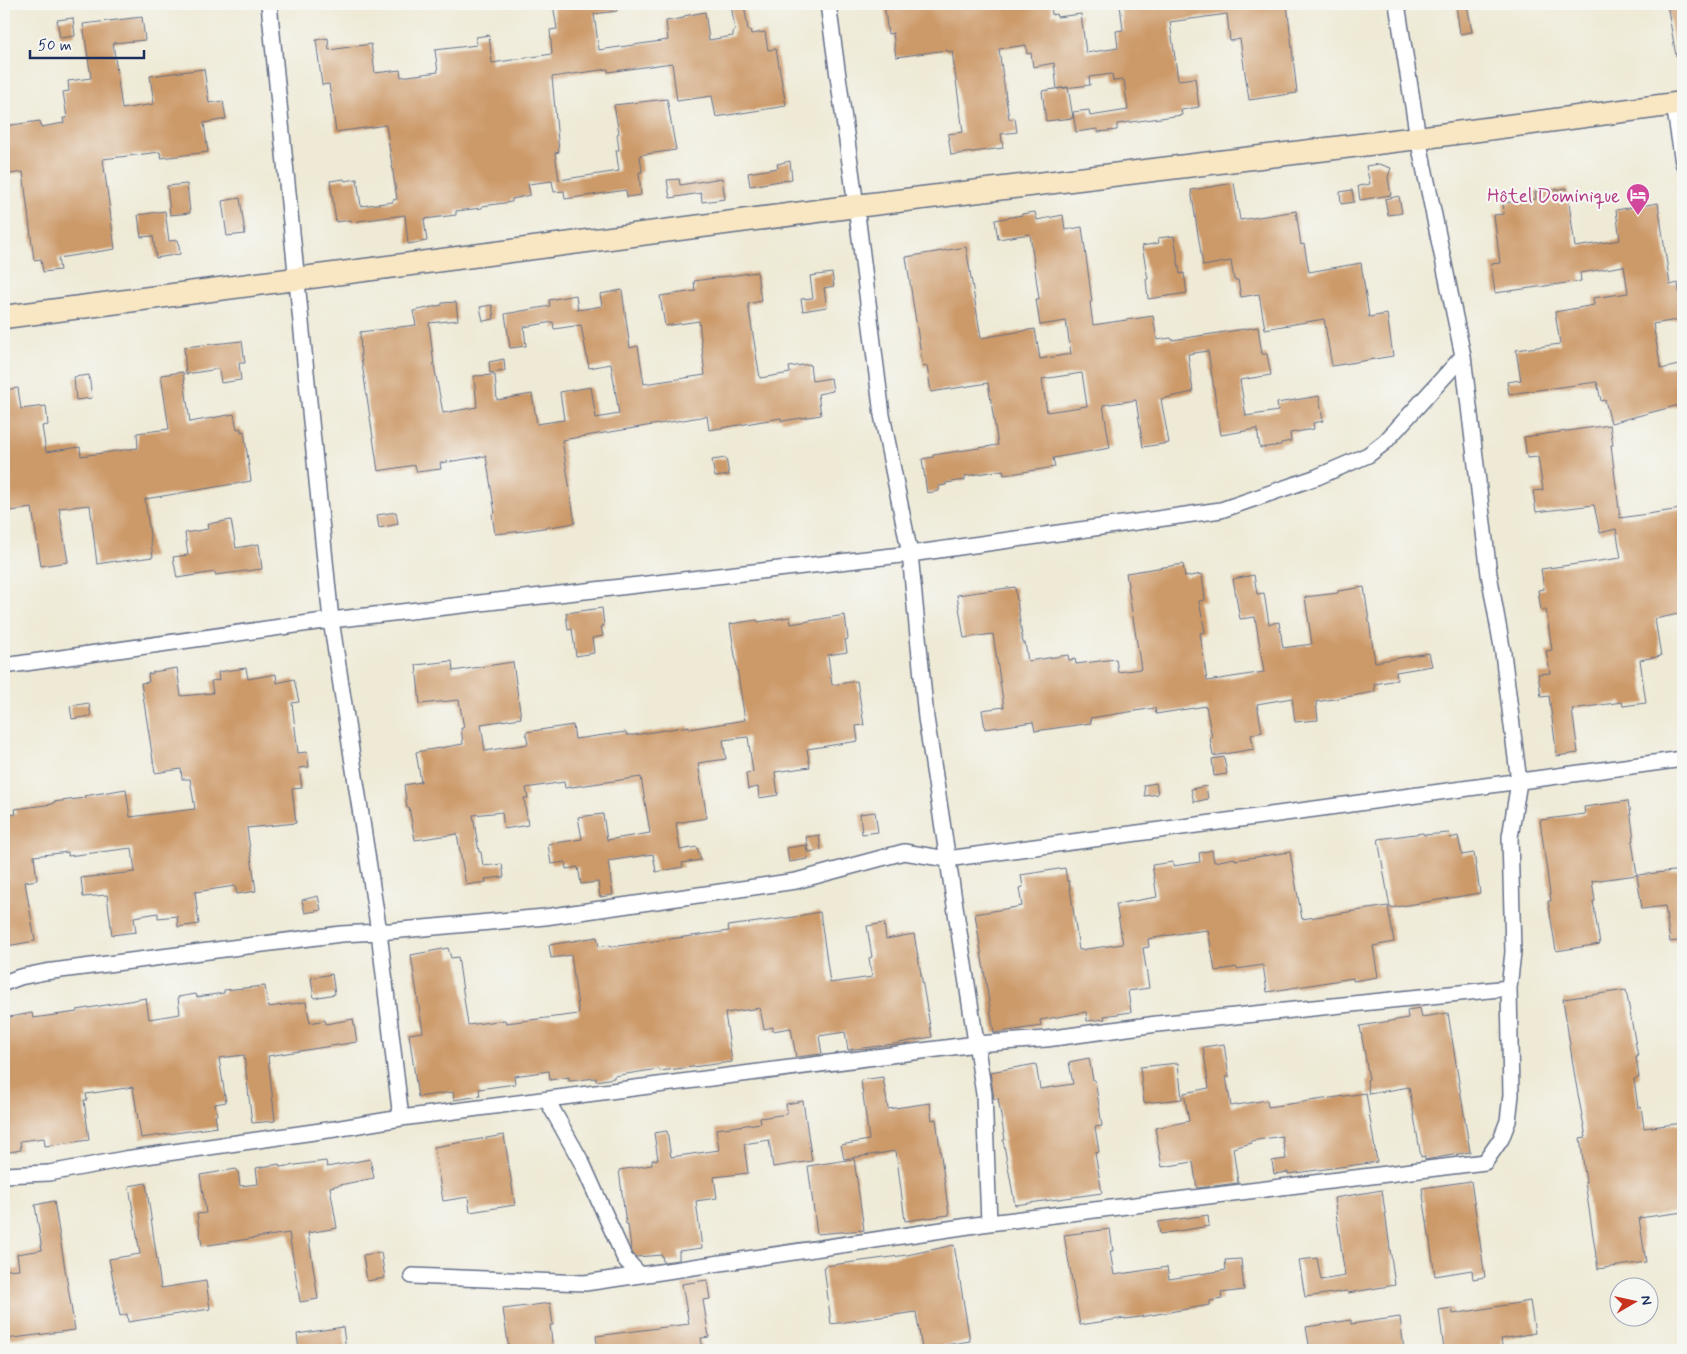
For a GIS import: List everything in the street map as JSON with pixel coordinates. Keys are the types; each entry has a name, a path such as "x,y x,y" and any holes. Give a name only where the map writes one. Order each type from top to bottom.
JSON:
{"street":[{"path":"268,4 331,620 379,932 401,1118"},
{"path":"828,4 882,415 910,554 926,718 946,859 984,1094 990,1223"},
{"path":"412,1276 585,1283 990,1223 1485,1162 1502,1139 1508,1120 1511,1095 1509,988 1512,952 1510,837 1519,782 1503,653 1489,574 1463,356 1418,138 1397,4"},
{"path":"4,317 856,206 1418,138 1678,104 1683,163"},
{"path":"4,666 331,620 910,554 1221,510 1317,477 1368,455 1385,442 1463,356"},
{"path":"4,983 45,972 341,934 545,917 796,881 904,852 946,859 1683,759"},
{"path":"4,1175 49,1173 125,1159 401,1118 976,1044 1046,1039 1157,1024 1509,988"},
{"path":"547,1100 582,1163 625,1259 640,1275"}],"building":[{"path":"553,4 617,4 617,11 594,14 599,50 668,40 666,21 705,12 709,40 733,36 735,31 731,4 744,4 748,30 750,30 751,34 765,32 768,50 776,49 786,106 716,117 712,96 677,101 672,63 608,72 608,69 552,77 559,152 555,153 559,180 619,171 616,150 619,150 617,134 619,133 614,105 667,99 676,150 640,155 642,172 639,172 641,195 627,197 626,190 565,199 564,191 554,192 552,181 528,184 530,195 512,199 512,202 456,211 456,215 424,219 427,241 408,244 405,215 351,222 351,220 336,222 330,181 357,179 361,206 393,202 393,200 397,199 386,125 336,132 329,84 322,85 316,40 328,38 329,50 371,44 375,73 400,70 401,77 438,72 435,50 477,45 476,37 489,35 492,63 552,54 550,30 557,29"},
{"path":"884,4 1051,4 1052,15 1056,14 1057,17 1081,14 1086,53 1118,48 1116,31 1123,30 1120,5 1287,4 1297,93 1249,100 1240,39 1230,41 1227,14 1170,22 1178,80 1195,78 1199,107 1181,110 1182,115 1117,124 1117,130 1098,132 1097,129 1076,132 1073,112 1089,110 1090,116 1128,110 1124,80 1113,81 1112,74 1089,77 1090,85 1057,89 1054,63 1033,67 1031,53 1027,54 1026,45 999,49 1009,119 1015,118 1017,132 1001,134 1003,148 951,155 948,134 963,132 952,51 948,52 947,50 896,57 893,33 888,34"},
{"path":"1456,4 1467,4 1472,32 1460,34"},
{"path":"1667,4 1683,4 1683,56 1676,56"},
{"path":"142,17 145,40 113,43 122,109 154,104 150,76 204,69 209,103 223,101 226,119 204,123 208,152 161,158 160,152 103,159 115,249 58,258 60,270 43,272 41,259 34,260 23,172 4,175 4,126 40,121 41,127 64,123 63,118 67,118 63,92 69,91 68,81 91,78 83,24"},
{"path":"73,18 75,36 60,38 57,20"},
{"path":"1068,87 1073,118 1046,121 1042,91"},
{"path":"790,161 792,179 750,186 748,173 778,168 777,164"},
{"path":"1379,164 1391,168 1388,177 1391,195 1360,200 1358,186 1370,184 1366,166"},
{"path":"722,178 725,199 702,202 701,193 670,198 667,180 679,179 680,185"},
{"path":"1234,183 1240,220 1296,211 1301,245 1304,244 1309,272 1361,263 1369,317 1387,314 1393,356 1332,366 1324,319 1265,329 1259,294 1241,297 1238,280 1234,280 1231,261 1203,266 1191,190"},
{"path":"187,184 190,213 170,215 167,186"},
{"path":"1567,188 1575,247 1620,240 1616,210 1658,203 1670,285 1678,283 1683,319 1653,324 1661,369 1683,364 1683,404 1611,423 1605,400 1601,401 1597,382 1509,394 1507,382 1521,380 1516,350 1560,344 1555,312 1594,305 1593,298 1628,293 1624,266 1580,273 1581,281 1495,293 1491,264 1500,263 1494,215 1504,214 1503,203 1536,199 1535,192"},
{"path":"1352,190 1354,202 1341,204 1340,192"},
{"path":"1399,196 1402,213 1388,215 1385,199"},
{"path":"240,198 245,234 227,236 222,201"},
{"path":"165,211 169,241 178,240 180,254 156,258 153,236 141,237 138,215"},
{"path":"1035,212 1037,220 1063,215 1065,230 1082,227 1092,301 1090,302 1093,325 1153,316 1157,340 1171,338 1172,340 1258,327 1262,354 1267,354 1271,375 1240,380 1246,416 1278,411 1277,403 1319,396 1323,421 1313,423 1314,429 1290,433 1291,441 1281,443 1281,445 1260,448 1257,429 1221,435 1208,351 1188,354 1193,392 1161,399 1169,443 1143,447 1136,400 1103,405 1110,448 1053,458 1055,467 1004,475 1003,470 965,476 965,480 946,483 946,485 939,486 939,491 927,493 922,459 933,457 933,455 998,445 988,383 931,392 927,366 923,367 906,257 966,247 981,338 1035,329 1040,359 1071,354 1066,321 1040,325 1036,299 1039,299 1030,234 998,239 995,220","holes":["1082,373 1087,406 1047,412 1042,379"]},
{"path":"1174,236 1180,274 1184,273 1187,293 1148,299 1146,279 1148,279 1142,246 1159,243 1158,238"},
{"path":"757,272 761,301 748,304 760,378 790,373 789,367 810,364 812,381 831,378 833,391 818,394 821,415 782,421 781,418 709,430 707,416 562,440 575,523 524,531 495,534 492,514 495,513 486,456 440,463 441,469 417,472 415,465 378,471 361,357 360,332 416,325 413,311 442,305 442,303 456,302 458,320 429,323 434,365 443,413 477,407 474,376 495,375 497,400 532,394 537,424 564,420 560,392 591,387 596,418 619,414 611,364 589,368 581,325 554,329 553,322 524,327 526,346 510,348 505,314 550,306 549,300 576,295 578,310 602,306 600,294 622,290 630,348 638,346 644,384 705,375 699,321 665,326 660,296 695,291 694,281"},
{"path":"832,273 834,286 824,288 827,307 803,311 801,299 813,298 810,276"},
{"path":"492,305 494,319 483,321 480,307"},
{"path":"242,341 245,363 239,363 241,380 221,383 219,369 186,374 184,347"},
{"path":"504,359 505,371 490,373 489,362"},
{"path":"183,372 190,422 234,414 237,429 241,428 241,432 244,431 251,481 145,499 153,557 97,564 90,505 59,508 68,562 41,566 32,508 4,512 4,468 6,468 4,454 4,390 18,388 21,409 46,406 48,425 42,426 46,452 80,447 81,456 138,448 137,433 169,429 161,375"},
{"path":"89,375 92,398 76,400 74,377"},
{"path":"1610,425 1620,518 1681,509 1683,528 1683,613 1655,619 1661,656 1640,660 1646,703 1623,706 1622,702 1572,709 1578,753 1557,756 1549,696 1541,697 1538,674 1550,673 1546,651 1552,650 1546,610 1541,610 1538,590 1544,589 1541,569 1621,558 1616,529 1600,533 1594,505 1536,512 1533,491 1543,490 1538,457 1527,458 1524,437"},
{"path":"726,458 729,475 715,477 712,460"},
{"path":"396,512 398,524 379,528 377,515"},
{"path":"231,520 236,548 259,544 262,569 215,575 215,572 177,578 173,557 188,555 185,533 208,529 207,524"},
{"path":"1183,564 1185,577 1202,574 1205,600 1199,601 1205,632 1200,633 1207,681 1264,672 1255,617 1240,619 1233,579 1254,575 1257,594 1264,593 1269,624 1279,622 1283,648 1312,644 1305,597 1338,593 1338,591 1364,587 1375,662 1429,653 1432,666 1396,672 1397,680 1374,684 1375,692 1316,702 1318,720 1295,722 1292,698 1257,704 1262,732 1251,735 1254,749 1213,756 1210,738 1212,738 1206,706 1156,714 1155,708 1090,718 1091,723 1035,731 1033,722 985,729 982,710 1004,707 993,634 964,638 957,595 1015,587 1023,643 1025,643 1028,661 1068,655 1069,660 1075,659 1076,664 1116,659 1118,672 1141,669 1126,573"},
{"path":"602,608 604,626 601,626 603,636 592,638 594,653 576,656 572,629 568,630 566,613"},
{"path":"845,615 848,639 845,640 847,652 828,655 832,685 857,681 864,725 856,726 858,741 807,749 810,767 775,772 778,795 759,798 758,787 748,789 746,773 753,772 748,737 723,740 726,759 698,763 707,818 676,823 680,850 697,847 701,860 682,863 683,867 656,872 653,854 608,861 613,895 600,897 598,882 581,884 578,867 566,869 565,862 551,864 548,844 582,839 578,817 603,814 607,840 650,833 641,777 565,788 564,782 526,788 528,798 524,798 528,825 504,829 502,812 473,815 483,866 502,864 504,877 485,879 486,882 466,885 457,834 415,840 409,807 407,808 404,785 421,782 416,752 463,744 461,728 464,728 459,700 420,704 416,665 452,661 453,671 513,662 521,718 481,724 485,751 528,744 526,732 573,725 575,739 626,732 627,735 634,735 689,726 689,729 745,720 730,624 790,617 791,624"},
{"path":"177,668 181,696 213,693 211,681 219,680 218,672 246,668 248,679 276,674 277,683 294,679 299,702 292,703 298,753 307,752 309,767 299,768 302,788 292,789 296,823 247,828 256,891 237,894 235,886 195,892 199,924 178,927 177,916 158,918 158,913 134,917 136,932 112,935 107,895 83,897 81,878 135,872 132,848 68,856 68,852 34,856 37,880 25,882 35,941 7,946 4,927 4,816 16,814 15,809 53,804 53,802 85,798 84,796 126,789 130,817 195,809 190,779 182,779 181,769 155,773 141,683 149,682 148,674"},
{"path":"89,703 91,716 72,719 70,706"},
{"path":"1224,757 1227,774 1214,776 1212,759"},
{"path":"1156,783 1158,794 1145,796 1144,785"},
{"path":"1206,786 1208,799 1194,802 1191,789"},
{"path":"1628,801 1637,875 1592,881 1595,901 1593,901 1600,944 1556,951 1548,901 1551,901 1540,820 1585,814 1584,807"},
{"path":"875,812 878,832 862,834 860,814"},
{"path":"1423,833 1424,835 1449,833 1450,838 1458,836 1462,855 1474,853 1480,893 1390,908 1378,839"},
{"path":"819,835 821,850 809,852 806,837"},
{"path":"806,845 808,859 789,862 787,848"},
{"path":"1212,850 1214,862 1290,852 1302,919 1388,906 1394,942 1373,946 1378,977 1353,981 1353,978 1267,992 1263,965 1215,971 1208,930 1183,933 1148,939 1149,947 1143,948 1149,988 1128,991 1131,1012 1104,1016 1105,1019 1087,1021 1086,1012 1040,1020 1041,1026 994,1033 975,914 1022,906 1019,888 1023,887 1021,875 1065,868 1067,881 1069,881 1079,950 1123,944 1116,904 1157,897 1152,865 1173,862 1173,866 1200,862 1199,853"},
{"path":"1683,870 1683,940 1670,942 1665,906 1642,909 1637,875"},
{"path":"318,896 321,910 305,913 302,900"},
{"path":"820,912 830,983 872,977 869,958 872,957 867,926 884,923 886,939 914,934 932,1037 848,1050 845,1032 819,1036 822,1054 796,1057 791,1028 773,1031 773,1027 764,1029 760,1008 725,1013 732,1062 660,1071 659,1069 614,1076 614,1078 596,1081 596,1078 569,1081 569,1077 550,1080 549,1071 514,1076 515,1084 479,1089 480,1096 454,1100 453,1092 418,1097 409,1034 423,1032 411,955 448,948 451,958 458,957 468,1025 505,1020 506,1023 579,1014 571,955 551,958 549,945 597,937 599,947 610,945 610,947 729,931 728,926"},
{"path":"332,974 335,994 314,998 311,978"},
{"path":"265,986 268,1007 306,1002 310,1023 325,1020 326,1024 353,1019 357,1042 268,1056 275,1121 252,1123 244,1055 219,1058 226,1102 215,1104 217,1127 141,1138 133,1087 86,1094 87,1100 84,1100 89,1140 45,1146 44,1138 20,1141 21,1150 4,1153 4,1018 32,1013 33,1018 77,1012 77,1010 146,998 149,1019 180,1014 178,997 196,994 197,997 224,993 224,990"},
{"path":"1626,990 1638,1057 1636,1057 1639,1078 1634,1079 1638,1108 1641,1107 1644,1128 1683,1123 1683,1212 1639,1218 1646,1262 1598,1269 1580,1138 1586,1137 1563,999"},
{"path":"1420,1008 1422,1017 1448,1013 1470,1152 1425,1160 1425,1156 1421,1157 1409,1087 1369,1094 1367,1080 1369,1079 1360,1026 1408,1018 1407,1010"},
{"path":"1224,1044 1229,1077 1226,1077 1231,1106 1267,1100 1268,1107 1366,1093 1377,1162 1288,1174 1288,1172 1274,1174 1272,1161 1286,1159 1282,1136 1251,1141 1252,1143 1233,1148 1238,1183 1197,1188 1193,1162 1162,1167 1155,1128 1189,1121 1184,1093 1209,1088 1203,1047"},
{"path":"1089,1058 1093,1080 1095,1080 1102,1126 1095,1127 1099,1152 1095,1153 1102,1193 1015,1205 1003,1140 1005,1140 998,1098 994,1099 990,1072 1036,1064 1040,1089 1073,1084 1069,1062"},
{"path":"1178,1063 1182,1099 1144,1103 1140,1067"},
{"path":"883,1077 888,1109 930,1103 932,1120 936,1119 949,1215 905,1221 896,1151 844,1159 841,1145 869,1140 861,1080"},
{"path":"803,1101 812,1161 773,1167 769,1140 744,1144 748,1173 714,1177 717,1198 696,1201 702,1248 679,1251 679,1260 663,1262 662,1255 636,1257 633,1254 628,1224 626,1224 619,1170 652,1165 652,1160 658,1159 654,1133 667,1131 671,1157 719,1150 716,1129 761,1123 760,1118 787,1114 786,1104"},
{"path":"504,1135 515,1205 470,1212 468,1197 443,1201 434,1147"},
{"path":"370,1159 374,1178 330,1187 337,1228 308,1233 318,1299 300,1302 289,1233 202,1246 197,1214 206,1213 200,1175 236,1169 240,1186 258,1184 256,1168 279,1164 280,1167 326,1161 327,1167"},
{"path":"854,1159 864,1230 817,1234 808,1166"},
{"path":"1471,1181 1485,1277 1473,1279 1472,1270 1435,1276 1422,1188"},
{"path":"146,1183 161,1288 206,1281 210,1309 128,1322 127,1314 120,1316 109,1259 140,1254 129,1186"},
{"path":"1382,1190 1395,1285 1348,1293 1347,1291 1305,1297 1299,1260 1317,1258 1321,1280 1345,1276 1334,1198"},
{"path":"54,1201 75,1330 6,1339 4,1322 4,1270 19,1269 17,1254 42,1250 35,1205"},
{"path":"1208,1215 1209,1226 1160,1234 1158,1222"},
{"path":"1110,1229 1113,1251 1110,1251 1114,1275 1167,1267 1169,1279 1226,1270 1225,1260 1241,1259 1244,1290 1221,1293 1222,1299 1210,1301 1210,1305 1080,1325 1064,1235"},
{"path":"954,1245 970,1341 922,1349 916,1312 831,1324 824,1266 907,1255"},
{"path":"381,1252 385,1278 367,1281 363,1255"},
{"path":"707,1280 710,1299 703,1300 709,1337 701,1338 703,1350 598,1350 596,1336 689,1324 682,1284"},
{"path":"1530,1301 1535,1333 1501,1339 1503,1350 1444,1350 1439,1310 1452,1308 1453,1314"},
{"path":"550,1303 553,1325 550,1325 553,1350 509,1350 503,1309"},
{"path":"1400,1317 1404,1350 1310,1350 1306,1327 1351,1320 1351,1324"},
{"path":"343,1327 346,1350 299,1350 297,1334"}],"place":[{"name":"Hôtel Dominique","path":"1638,216"}]}
